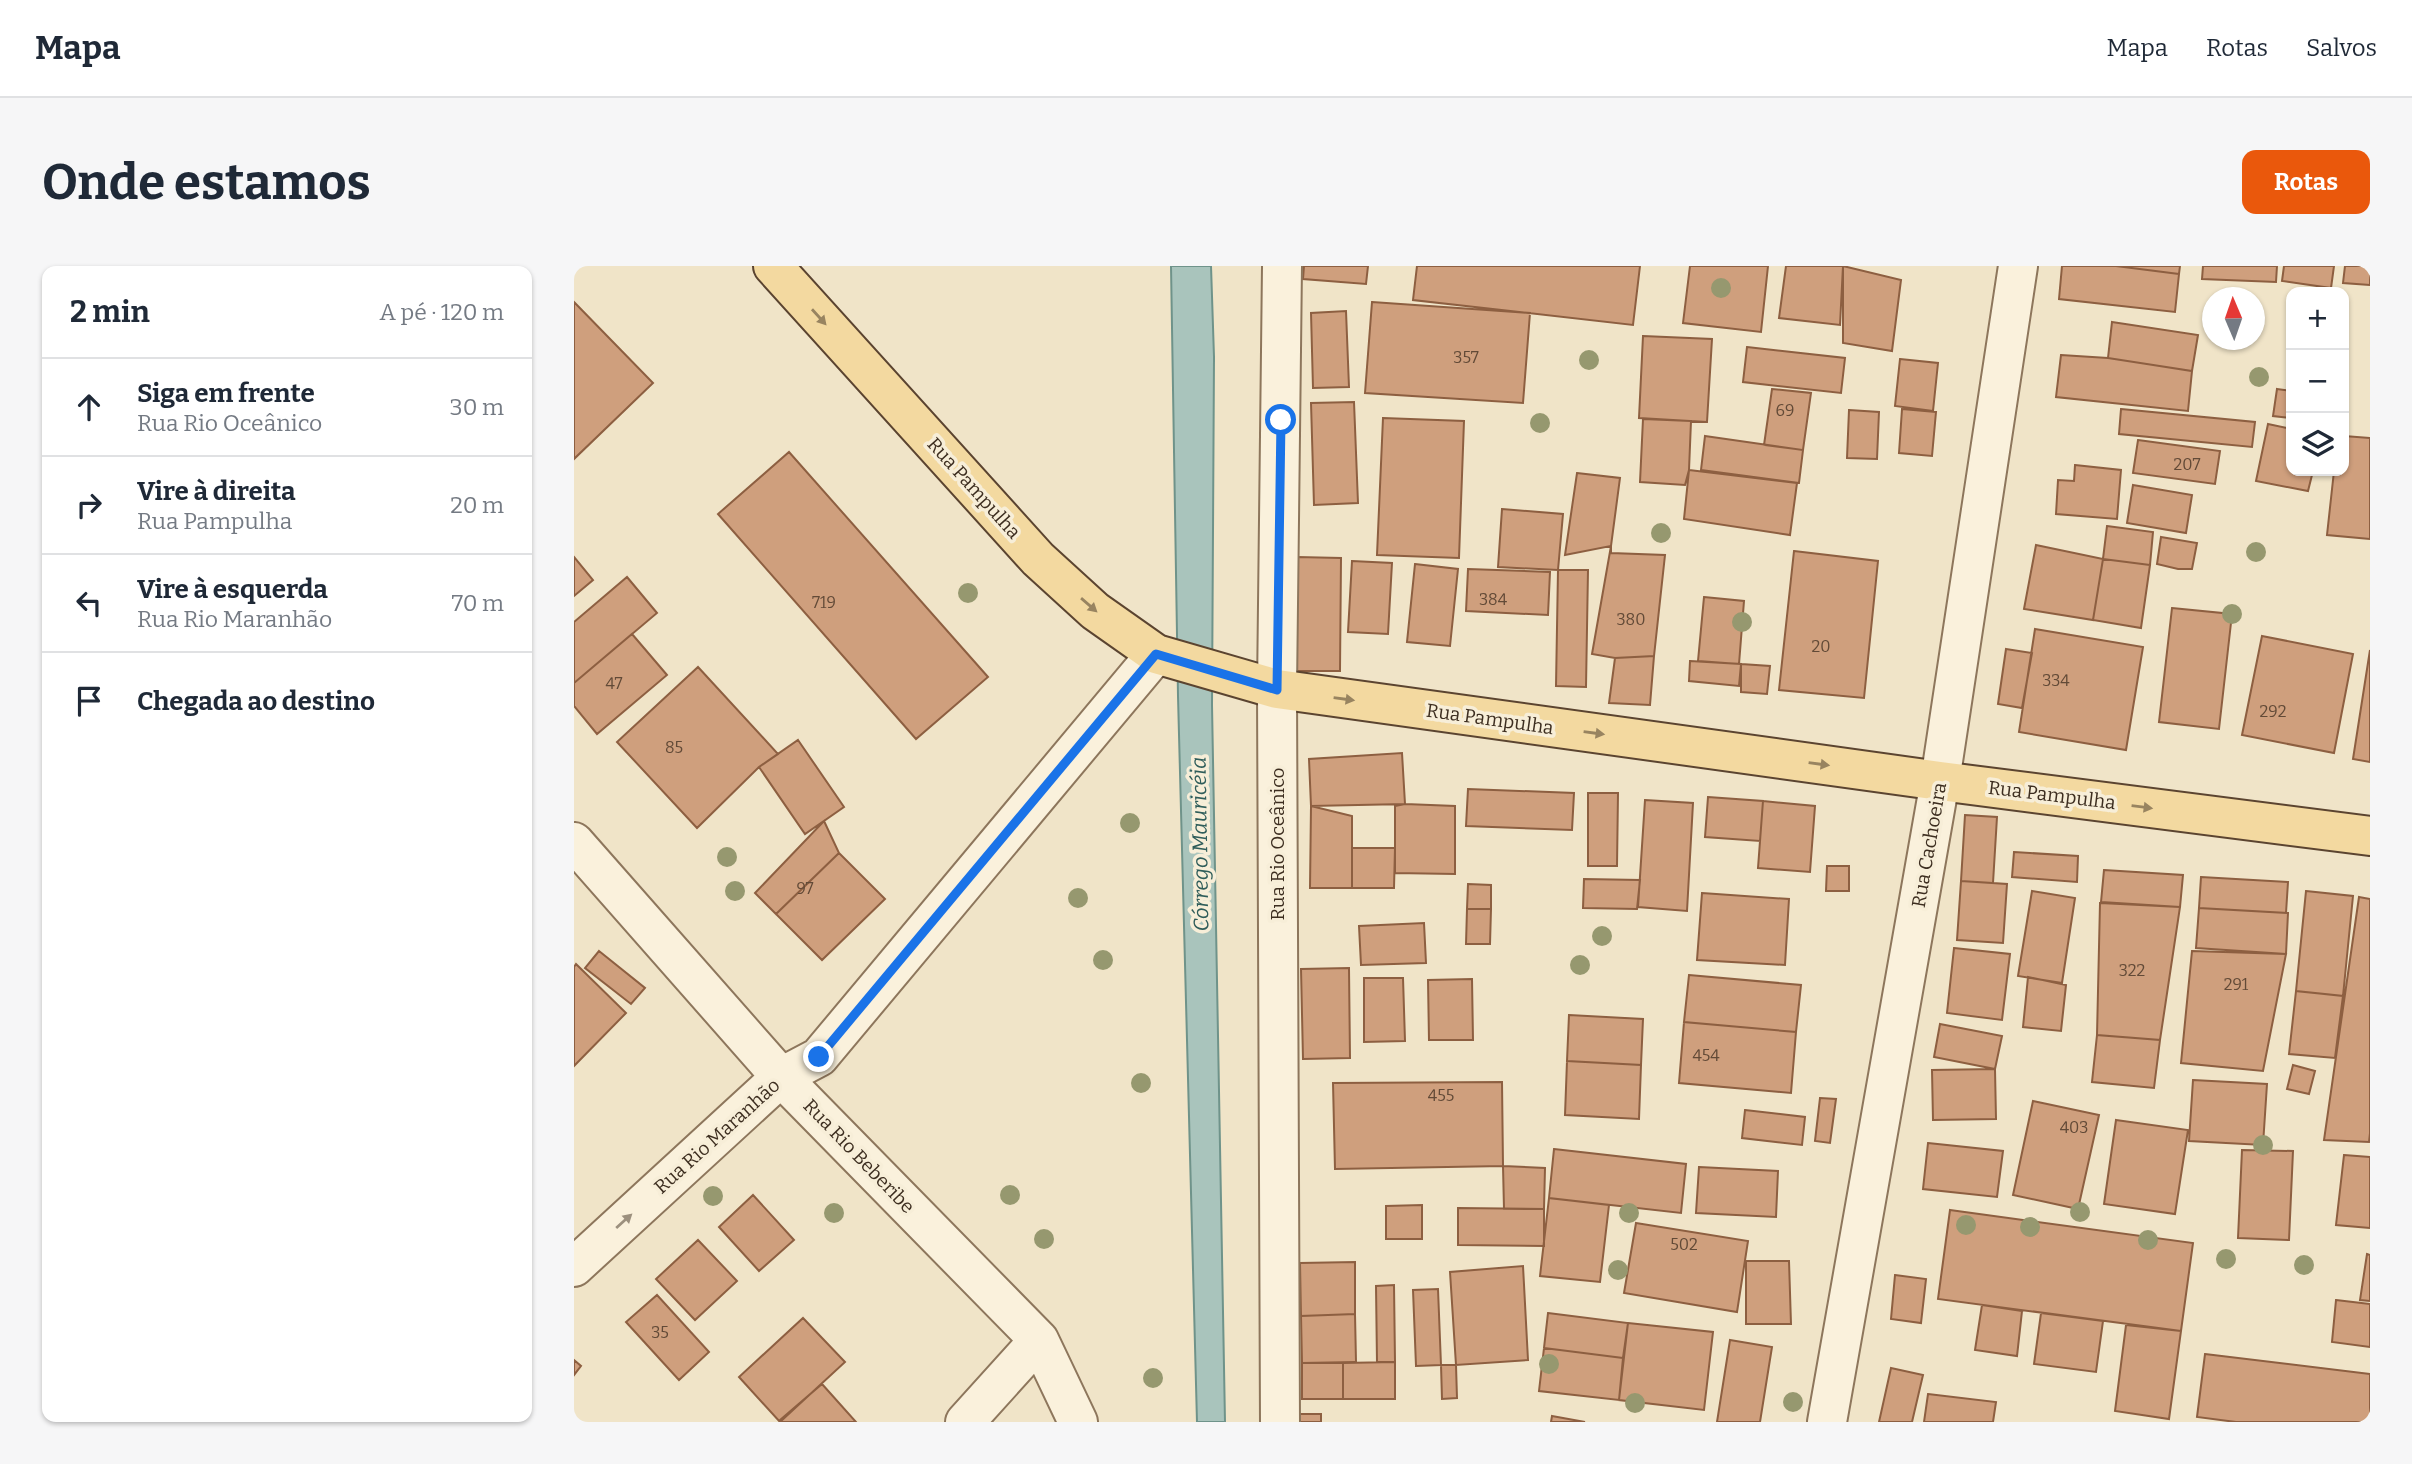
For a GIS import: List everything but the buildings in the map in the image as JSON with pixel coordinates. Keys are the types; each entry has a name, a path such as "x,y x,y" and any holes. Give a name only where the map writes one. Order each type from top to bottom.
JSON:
{"main road":[{"name":"Rua Pampulha","path":"773,266 1038,559 1096,611 1163,656 1277,690 1941,781 2370,835"}],"street":[{"name":"Rua Rio Oceânico","path":"1280,1422 1277,690 1282,266"},
{"name":"Rua Cachoeira","path":"1827,1422 1941,781 2018,266"},
{"name":"Rua Rio Maranhão","path":"574,1266 781,1077 819,1057 1163,656"},
{"name":"Rua Rio Beberibe","path":"574,842 781,1077 1039,1340"},
{"path":"965,1422 1039,1340 1078,1422"}],"water":[{"name":"Córrego Mauricéia","path":"1171,266 1211,266 1214,357 1212,705 1225,1422 1197,1422 1178,696"}],"route":[{"path":"819,1057 1156,654 1277,690 1281,420"}]}
